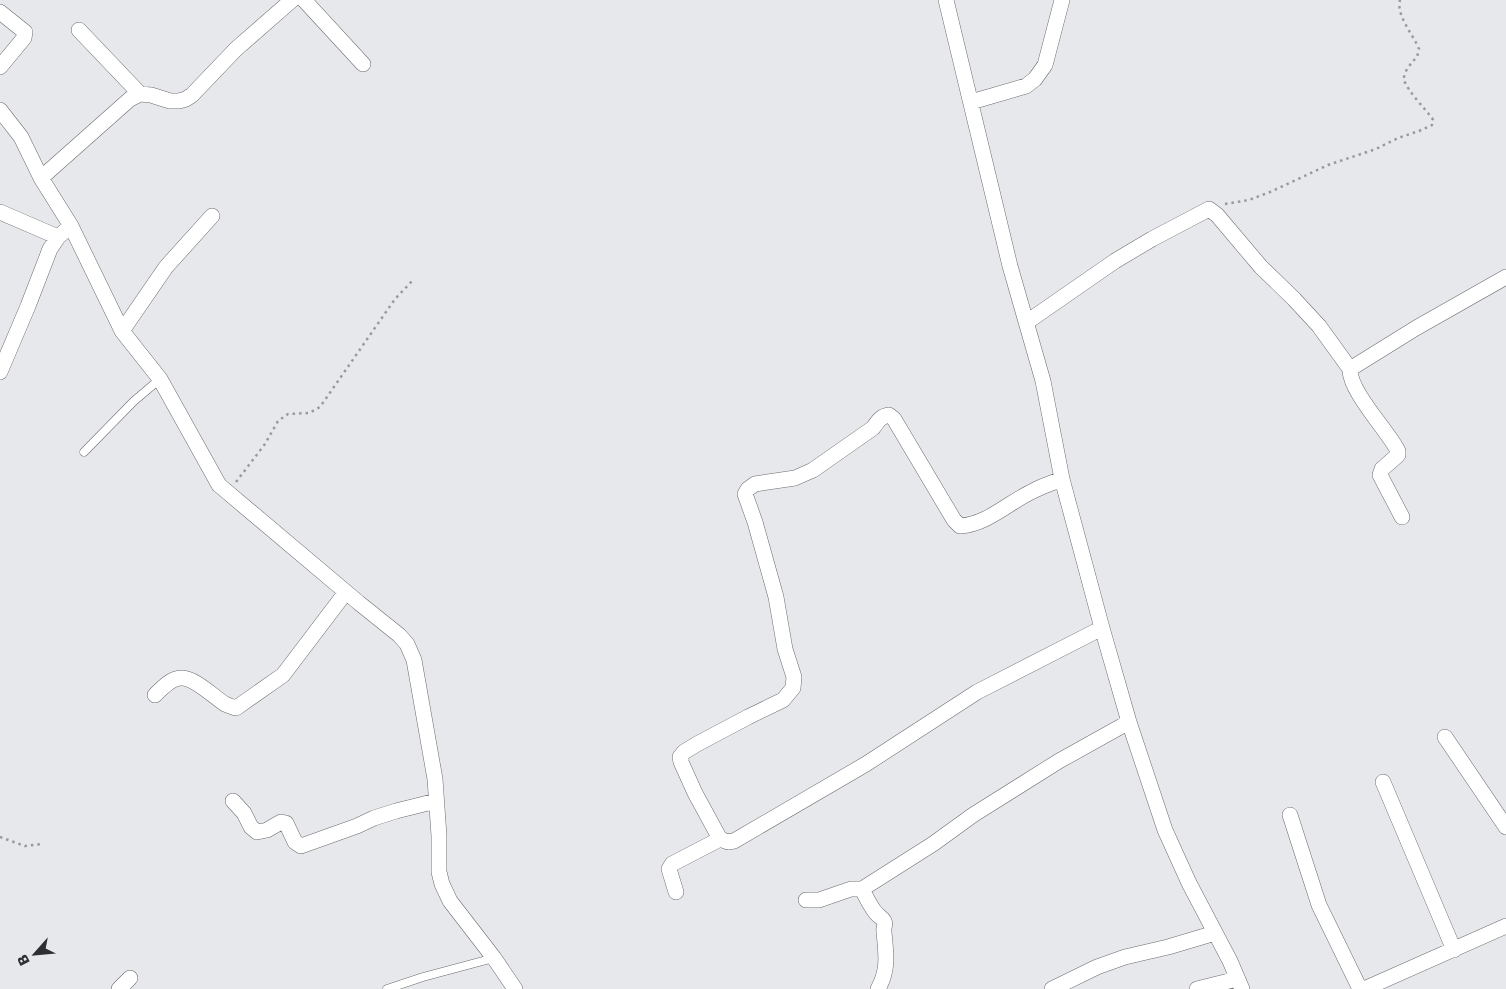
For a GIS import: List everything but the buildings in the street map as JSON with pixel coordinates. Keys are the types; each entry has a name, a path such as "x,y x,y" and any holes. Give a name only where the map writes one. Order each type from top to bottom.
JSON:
{"street":[{"path":"41,178 130,98 140,94 151,95 170,101 179,101 192,95 236,50 292,0"},
{"path":"304,0 363,64"},
{"path":"946,0 1010,266 1043,380 1062,479 1129,722 1165,830 1189,883 1240,984 1197,989"},
{"path":"970,102 1026,86 1035,78 1045,65 1062,0"},
{"path":"0,12 25,32 24,38 0,67"},
{"path":"79,30 140,94"},
{"path":"0,110 21,137 41,178 71,226 122,331 160,379 219,485 399,634 407,644 414,660 435,779 439,872 442,884 450,901 494,958 515,989"},
{"path":"1027,322 1115,261 1209,209 1217,215 1261,267 1319,326 1350,369 1350,377 1364,402 1398,451 1398,455 1382,469 1380,475 1402,517"},
{"path":"0,212 58,237"},
{"path":"122,331 166,267 212,216"},
{"path":"0,372 50,249 58,237 71,226"},
{"path":"1350,369 1416,328 1506,277"},
{"path":"1062,479 1032,491 988,518 969,526 960,526 954,520 894,420 889,416 883,416 872,428 813,470 795,478 755,484 748,489 745,494 755,522 776,597 785,649 794,677 793,688 783,700 684,752 680,757 681,762 695,793 720,839 728,842 740,837 866,764 977,692 1102,628"},
{"path":"154,695 168,683 180,678 188,680 210,692 226,705 236,708 282,675 346,592"},
{"path":"806,900 819,900 851,889 862,889 933,844 973,815 1129,722"},
{"path":"1445,737 1506,826"},
{"path":"1383,782 1454,950"},
{"path":"233,801 244,813 251,827 257,832 267,830 281,822 286,823 295,842 300,846 374,818 436,801"},
{"path":"1290,815 1319,905 1360,989"},
{"path":"676,892 669,868 672,864 720,839"},
{"path":"862,889 876,913 883,920 886,940 886,965 884,979 878,989"},
{"path":"1364,989 1506,926"},
{"path":"1052,989 1097,967 1125,957 1215,933"},
{"path":"118,989 130,978"}],"lane":[{"path":"84,452 134,401 160,379"},
{"path":"387,989 494,958"}],"path":[{"path":"1209,209 1228,203 1248,200 1270,192 1328,165 1376,149 1432,125 1432,118 1414,97 1404,80 1404,76 1416,59 1419,49 1401,13 1400,0"},
{"path":"227,493 265,444 278,421 288,414 309,413 320,407 395,298 414,280"},
{"path":"0,837 24,846 41,844"}]}
